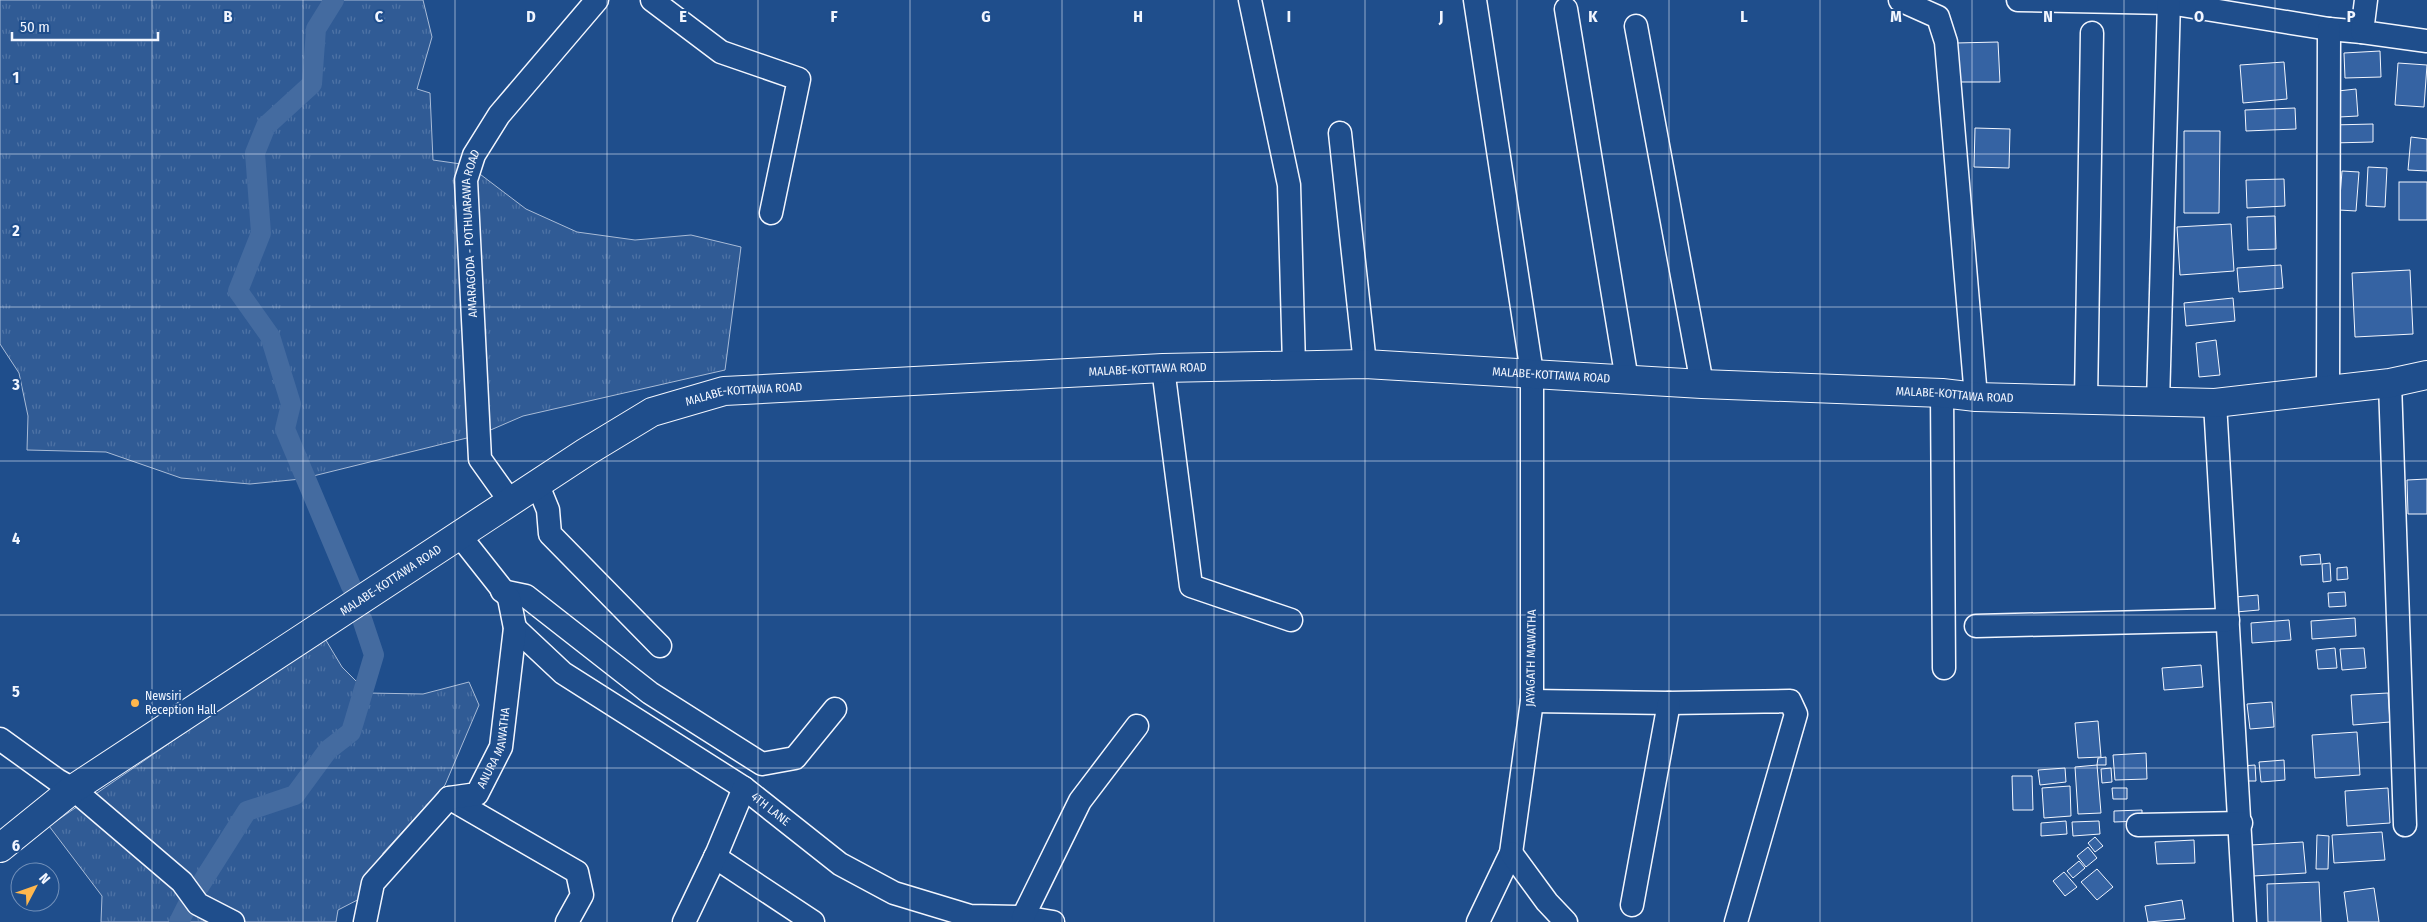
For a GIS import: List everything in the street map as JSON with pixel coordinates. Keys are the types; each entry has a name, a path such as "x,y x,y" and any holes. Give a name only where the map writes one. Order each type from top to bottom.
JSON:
{"main road":[{"name":"MALABE-KOTTAWA ROAD","path":"0,848 73,789 460,536 537,483 652,412 724,391 1163,368 1365,364 1702,384 1942,392 1976,397 2215,403 2390,383 2427,375"}],"street":[{"name":"AMARAGODA - POTHUARAWA ROAD","path":"510,501 480,459 466,180 474,155 500,115 597,0"},
{"path":"652,0 721,52 799,79 771,213"},
{"path":"1250,0 1289,185 1294,365"},
{"name":"JAYAGATH MAWATHA","path":"1475,0 1532,373 1532,700 1511,853 1478,922"},
{"path":"1900,0 1938,17 1946,42 1976,397"},
{"path":"2018,0 2169,2 2329,29 2427,41"},
{"path":"2362,32 2366,0"},
{"path":"2158,403 2169,2"},
{"path":"1566,8 1626,380"},
{"path":"1636,26 1702,384"},
{"path":"2328,389 2329,29"},
{"path":"2086,400 2092,33"},
{"path":"1340,133 1365,364"},
{"path":"1163,368 1191,586 1291,620"},
{"path":"2390,383 2405,825"},
{"path":"1942,392 1944,668"},
{"path":"2215,403 2241,823 2245,922"},
{"path":"537,483 548,510 550,534 660,646"},
{"name":"ANURA MAWATHA","path":"448,798 477,794 502,747 515,628 509,598 460,536"},
{"path":"502,591 526,596 650,693 762,764 795,758 836,709"},
{"path":"1976,626 2228,620"},
{"name":"4TH LANE","path":"515,628 563,673 744,788 840,864 894,893 970,916 1023,917 1053,922"},
{"path":"1532,700 1669,703 1790,701 1796,714 1736,922"},
{"path":"1632,905 1669,703"},
{"path":"1023,917 1080,802 1136,726"},
{"path":"0,739 57,780 73,789 182,882 198,904 233,922"},
{"path":"684,922 715,857 744,788"},
{"path":"365,922 373,883 448,798 577,872 582,895 567,922"},
{"path":"2138,824 2241,823"},
{"path":"1511,853 1547,902 1566,922"},
{"path":"715,857 813,922"}],"green space":[{"path":"0,0 423,0 432,37 417,89 430,93 433,160 468,165 526,209 577,232 635,240 691,235 741,247 725,370 523,416 479,435 301,479 250,484 181,478 106,452 27,450 28,416 19,373 0,344"},
{"path":"324,637 342,667 368,693 423,694 469,682 479,705 445,785 383,853 369,894 338,910 336,922 101,922 102,896 49,826"}],"building":[{"path":"1998,42 2000,82 1957,82 1956,43"},
{"path":"2380,51 2381,77 2345,78 2344,53"},
{"path":"2284,62 2287,99 2243,103 2240,65"},
{"path":"2398,63 2427,65 2424,107 2395,105"},
{"path":"2356,89 2358,116 2339,117 2338,91"},
{"path":"2295,108 2296,129 2246,131 2245,110"},
{"path":"2373,124 2373,142 2332,143 2332,125"},
{"path":"1975,128 2010,129 2009,168 1974,167"},
{"path":"2184,131 2220,131 2219,213 2184,213"},
{"path":"2411,137 2427,139 2427,171 2408,170"},
{"path":"2368,167 2387,168 2385,207 2366,206"},
{"path":"2342,171 2359,172 2356,211 2339,210"},
{"path":"2284,179 2285,206 2247,208 2246,180"},
{"path":"2399,182 2427,182 2427,220 2399,220"},
{"path":"2275,216 2276,249 2248,250 2247,217"},
{"path":"2231,224 2234,271 2180,275 2177,227"},
{"path":"2281,265 2283,288 2239,292 2237,268"},
{"path":"2410,270 2413,334 2355,337 2352,273"},
{"path":"2233,298 2235,321 2186,326 2184,303"},
{"path":"2216,340 2220,375 2199,377 2196,343"},
{"path":"2427,479 2427,514 2408,514 2407,480"},
{"path":"2320,554 2321,564 2301,565 2300,556"},
{"path":"2330,563 2331,581 2323,582 2322,564"},
{"path":"2347,567 2348,579 2337,580 2337,568"},
{"path":"2345,592 2346,606 2329,607 2328,593"},
{"path":"2258,595 2259,610 2236,612 2235,597"},
{"path":"2355,618 2356,636 2312,639 2311,621"},
{"path":"2289,620 2291,640 2252,643 2251,623"},
{"path":"2335,648 2337,668 2318,669 2316,650"},
{"path":"2364,648 2366,668 2342,670 2340,649"},
{"path":"2201,665 2203,687 2164,690 2162,668"},
{"path":"2388,693 2390,722 2353,725 2351,695"},
{"path":"2272,702 2274,727 2250,729 2247,704"},
{"path":"2098,721 2101,757 2078,758 2075,723"},
{"path":"2357,732 2360,775 2315,778 2312,735"},
{"path":"2146,753 2147,779 2115,780 2113,755"},
{"path":"2106,757 2106,765 2097,765 2098,758"},
{"path":"2284,760 2285,780 2261,782 2259,762"},
{"path":"2097,765 2101,813 2078,814 2075,767"},
{"path":"2255,765 2256,781 2242,781 2241,766"},
{"path":"2065,768 2066,782 2040,785 2038,770"},
{"path":"2111,768 2112,782 2102,783 2101,769"},
{"path":"2012,776 2032,776 2033,810 2013,810"},
{"path":"2070,786 2071,816 2044,818 2042,788"},
{"path":"2112,788 2127,788 2127,799 2113,799"},
{"path":"2388,788 2390,823 2347,826 2345,791"},
{"path":"2142,810 2142,821 2114,822 2114,811"},
{"path":"2066,821 2067,834 2041,836 2041,823"},
{"path":"2099,821 2100,834 2073,836 2072,822"},
{"path":"2382,832 2385,860 2334,863 2332,835"},
{"path":"2317,835 2329,836 2328,869 2316,869"},
{"path":"2095,837 2103,846 2095,852 2088,843"},
{"path":"2194,840 2195,863 2157,864 2155,842"},
{"path":"2303,842 2306,873 2253,876 2251,845"},
{"path":"2088,847 2097,858 2086,867 2077,856"},
{"path":"2079,861 2085,868 2073,878 2067,871"},
{"path":"2097,869 2113,887 2097,900 2081,882"},
{"path":"2064,872 2077,887 2065,896 2053,881"},
{"path":"2319,882 2321,922 2268,922 2267,884"},
{"path":"2374,888 2379,922 2348,922 2344,892"},
{"path":"2182,900 2185,919 2148,922 2145,906"}],"waterway":[{"path":"334,0 316,29 312,84 266,126 255,153 261,233 238,291 270,336 291,404 285,429 351,586"},
{"path":"199,887 247,811 295,795 328,750 351,732 374,655 362,619"},
{"path":"179,922 189,902"}],"place":[{"name":"Newsiri Reception Hall","path":"135,703"}]}
